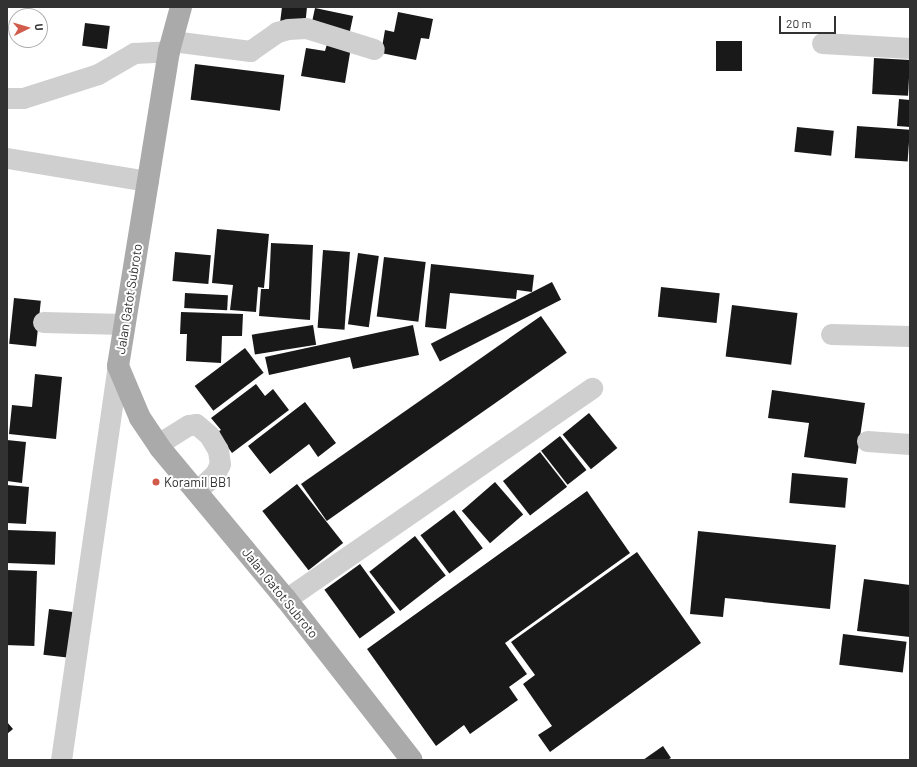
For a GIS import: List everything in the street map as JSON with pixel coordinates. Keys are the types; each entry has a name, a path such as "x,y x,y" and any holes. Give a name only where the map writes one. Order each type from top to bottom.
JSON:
{"main road":[{"path":"172,41 174,7"},
{"name":"Jalan Gatot Subroto","path":"181,7 172,41 118,366 140,418 158,444 286,599 412,760"}],"street":[{"path":"7,98 23,98 98,74 134,53 172,41 250,51 277,32 288,29 306,28 374,49"},
{"path":"822,43 910,48"},
{"path":"7,158 148,181"},
{"path":"43,322 124,324"},
{"path":"831,334 910,336"},
{"path":"61,760 118,366"},
{"path":"286,599 592,388"},
{"path":"158,444 189,425 196,424 209,435 218,450 220,464 215,474 197,491"},
{"path":"867,442 910,444"}],"building":[{"path":"282,7 307,7 305,27 280,23"},
{"path":"315,8 353,16 349,35 311,27"},
{"path":"398,12 433,19 429,39 421,38 416,60 381,53 385,30 394,32"},
{"path":"85,23 110,26 107,49 82,46"},
{"path":"716,41 742,41 742,71 716,71"},
{"path":"327,44 351,47 345,83 301,76 306,48 325,51"},
{"path":"874,58 910,60 908,96 872,94"},
{"path":"195,64 284,75 280,111 191,100"},
{"path":"899,99 910,100 910,127 897,126"},
{"path":"857,126 910,130 908,162 855,158"},
{"path":"797,127 834,131 831,156 794,152"},
{"path":"217,229 269,234 264,288 258,287 256,312 230,310 233,285 212,283"},
{"path":"271,243 313,245 310,320 259,316 261,289 269,289"},
{"path":"323,250 350,252 344,330 318,328"},
{"path":"175,252 211,255 208,284 172,281"},
{"path":"358,253 379,256 369,327 348,324"},
{"path":"384,257 426,262 418,322 377,317"},
{"path":"431,264 534,275 532,292 517,290 516,299 450,293 446,329 425,327"},
{"path":"552,282 561,300 440,362 431,344"},
{"path":"661,287 720,293 717,323 658,317"},
{"path":"185,293 228,295 227,310 184,308"},
{"path":"14,298 41,301 36,347 9,344"},
{"path":"732,305 798,313 791,365 726,357"},
{"path":"181,312 243,314 242,336 222,336 221,363 186,361 187,334 180,334"},
{"path":"541,316 567,353 327,521 301,484"},
{"path":"313,325 316,345 255,354 252,335"},
{"path":"413,325 419,355 353,369 350,357 269,375 265,357"},
{"path":"245,348 264,373 213,411 195,386"},
{"path":"35,374 62,377 56,439 9,434 12,405 32,407"},
{"path":"256,384 265,396 273,389 289,410 232,453 217,432 221,430 211,418"},
{"path":"772,390 865,403 856,464 804,457 809,423 768,418"},
{"path":"305,402 336,443 318,457 309,444 270,474 248,446"},
{"path":"589,413 617,448 591,469 563,434"},
{"path":"560,436 586,470 568,485 541,451"},
{"path":"7,440 26,442 22,483 7,481"},
{"path":"540,452 567,487 530,516 503,481"},
{"path":"792,473 848,478 845,508 789,503"},
{"path":"495,482 523,514 490,543 462,511"},
{"path":"297,484 343,543 309,570 262,511"},
{"path":"7,485 29,487 26,524 7,523"},
{"path":"587,491 630,553 505,643 527,674 509,687 518,700 470,734 464,725 436,746 367,649"},
{"path":"454,510 483,548 449,574 420,535"},
{"path":"7,530 56,532 55,565 7,563"},
{"path":"698,531 836,545 830,609 725,598 723,617 690,614"},
{"path":"415,536 446,575 400,611 369,572"},
{"path":"637,552 701,643 550,752 538,735 552,726 523,684 535,675 511,642"},
{"path":"360,564 395,613 360,638 324,590"},
{"path":"7,570 37,571 34,646 7,645"},
{"path":"864,579 910,585 910,637 857,631"},
{"path":"49,609 73,612 67,658 43,655"},
{"path":"843,634 907,642 903,673 839,665"},
{"path":"7,722 13,729 7,734"},
{"path":"663,746 671,758 667,760 643,760"}],"place":[{"name":"Koramil BB1","path":"156,482"}]}
